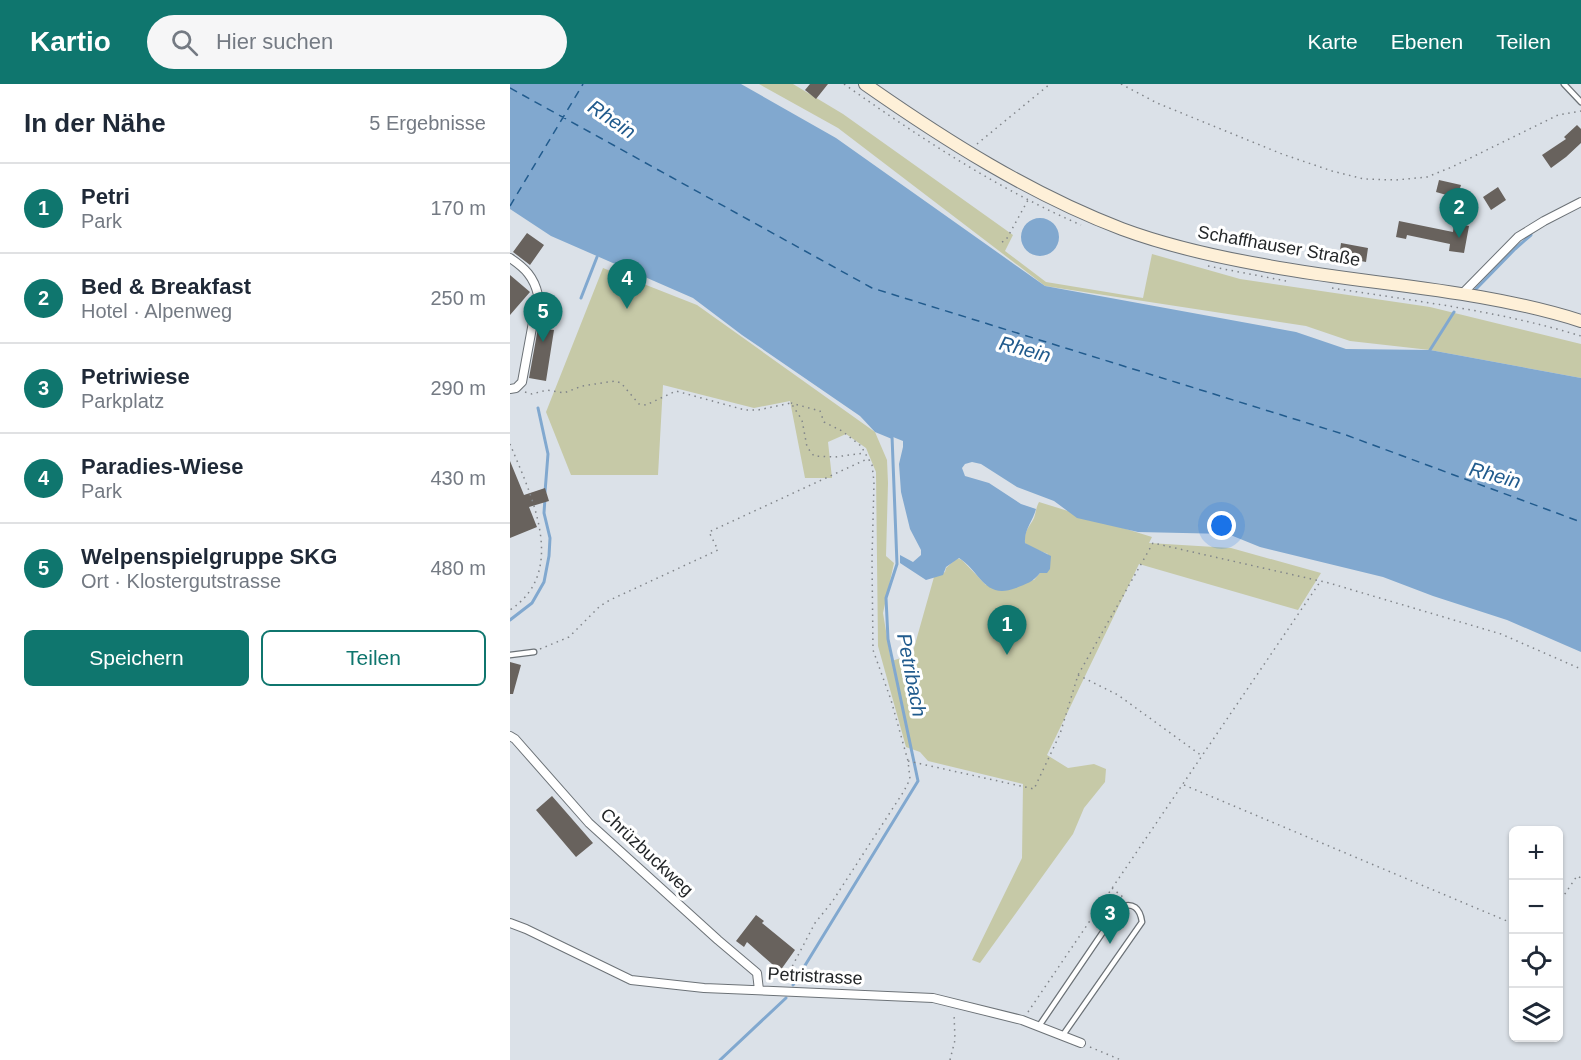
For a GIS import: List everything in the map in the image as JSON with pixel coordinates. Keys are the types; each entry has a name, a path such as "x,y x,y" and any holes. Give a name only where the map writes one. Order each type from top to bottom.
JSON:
{"main road":[{"name":"Schaffhauser Straße","path":"865,84 970,153 1040,192 1133,232 1203,252 1265,266 1461,295 1581,321"}],"street":[{"path":"1461,295 1518,237 1577,205"},
{"path":"510,258 524,267 535,280 538,295 522,382 513,389"},
{"name":"Chrüzbuckweg","path":"510,736 515,738 589,823 718,940 757,972 759,990"},
{"name":"Petristrasse","path":"510,923 631,980 704,988 933,999 1022,1020 1081,1043"}],"lane":[{"path":"1564,84 1581,102"},
{"path":"510,655 534,652"},
{"path":"1039,1026 1120,906 1128,904 1134,906 1141,914 1142,922 1063,1035"}],"path":[{"path":"970,153 980,140 1050,84"},
{"path":"1121,84 1157,103 1281,154 1364,179 1396,180 1427,177 1558,115 1581,111"},
{"path":"1002,242 1006,240 1028,200"},
{"path":"513,389 532,394 547,390 564,393 582,386 615,381 621,383 639,404 646,405 676,391 745,410 758,410 791,403 820,411 824,422 842,430 861,446 872,465 874,482 873,650 891,699 908,761 910,778 904,791 832,902 815,923 780,991"},
{"path":"791,403 802,420 807,447 814,456 835,457 864,453"},
{"path":"510,444 536,512 542,538 542,559 534,583 520,603 510,610"},
{"path":"534,652 569,637 600,606 610,600 718,550 709,532 868,458"},
{"path":"908,761 1034,789 1060,734 1078,675 1153,543 1321,581 1501,634 1581,669"},
{"path":"1022,1020 1321,581"},
{"path":"1078,675 1118,695 1202,757"},
{"path":"1183,784 1509,922"},
{"path":"1563,897 1577,876 1581,878"},
{"path":"1112,888 1134,906"},
{"path":"950,1060 955,1040 953,1003"},
{"path":"1081,1043 1121,1060"}],"green space":[{"path":"759,84 793,84 843,114 1013,235 1005,251 1046,282 1143,298 1152,254 1240,279 1430,307 1581,344 1581,378 1430,350 1350,341 1306,326 1045,286 838,128"},
{"path":"603,268 697,305 875,432 887,460 886,556 894,563 883,613 891,661 912,655 934,577 945,572 946,568 957,558 962,560 986,585 1034,580 1040,573 1048,554 1025,543 1026,532 1039,502 1152,537 1149,543 1231,548 1321,573 1298,610 1139,564 1047,755 1068,768 1094,764 1106,769 1105,782 1084,808 1073,834 980,963 972,960 1022,858 1023,784 928,761 920,752 906,747 878,646 876,472 866,448 846,434 828,442 832,478 805,478 790,401 754,408 663,385 658,475 571,475 546,412"}],"water":[{"name":"Rhein","path":"510,84 741,84 836,138 1045,286 1296,332 1346,349 1430,350 1581,378 1581,652 1507,620 1383,577 1260,547 1228,534 1138,532 1077,518 1054,501 1017,487 981,464 972,462 965,464 962,468 965,476 989,483 1021,504 1036,509 1026,533 1025,543 1051,556 1050,569 1047,573 1040,573 1032,581 1005,591 997,590 984,583 959,558 946,567 943,575 926,580 900,563 900,555 913,562 921,555 921,550 910,529 901,492 899,464 903,441 875,432 860,416 742,335 693,298 551,236 510,209"},
{"path":"1040,218 1054,223 1059,237 1054,251 1040,256 1026,251 1021,237 1026,223"}],"building":[{"path":"810,84 828,84 816,99 805,90"},
{"path":"1577,125 1581,129 1581,143 1551,168 1542,155 1566,139 1564,137"},
{"path":"1439,180 1461,185 1457,198 1436,192"},
{"path":"1498,187 1506,200 1491,210 1483,197"},
{"path":"1399,221 1453,232 1454,223 1469,226 1464,253 1449,251 1450,244 1407,235 1406,239 1396,237"},
{"path":"527,233 544,245 530,265 513,252"},
{"path":"1341,243 1368,248 1366,262 1339,257"},
{"path":"510,275 530,292 510,315"},
{"path":"538,328 554,330 546,381 529,378"},
{"path":"510,461 524,495 545,488 549,501 529,507 537,527 510,538"},
{"path":"510,662 521,665 513,694 510,694"},
{"path":"552,796 593,843 576,857 536,810"},
{"path":"756,915 764,921 762,923 795,950 780,971 747,942 744,947 736,941"}],"waterway":[{"path":"1476,289 1531,235"},
{"path":"581,298 597,257"},
{"path":"1430,350 1454,312"},
{"path":"538,408 548,454 545,492"},
{"name":"Petribach","path":"793,985 918,781 888,639 886,598 897,564 892,436"},
{"path":"510,620 532,603 544,582 550,538 544,513 545,498"},
{"name":"Petribach","path":"720,1060 786,998"}],"ferry route":[{"path":"510,206 583,84"},
{"path":"510,88 872,288 1346,435 1581,522"}],"place":[{"name":"Bed & Breakfast","path":"1459,238"},
{"name":"Paradies-Wiese","path":"627,309"},
{"name":"Welpenspielgruppe SKG","path":"543,342"},
{"name":"Petri","path":"1007,655"},
{"name":"Petriwiese","path":"1110,944"}]}
